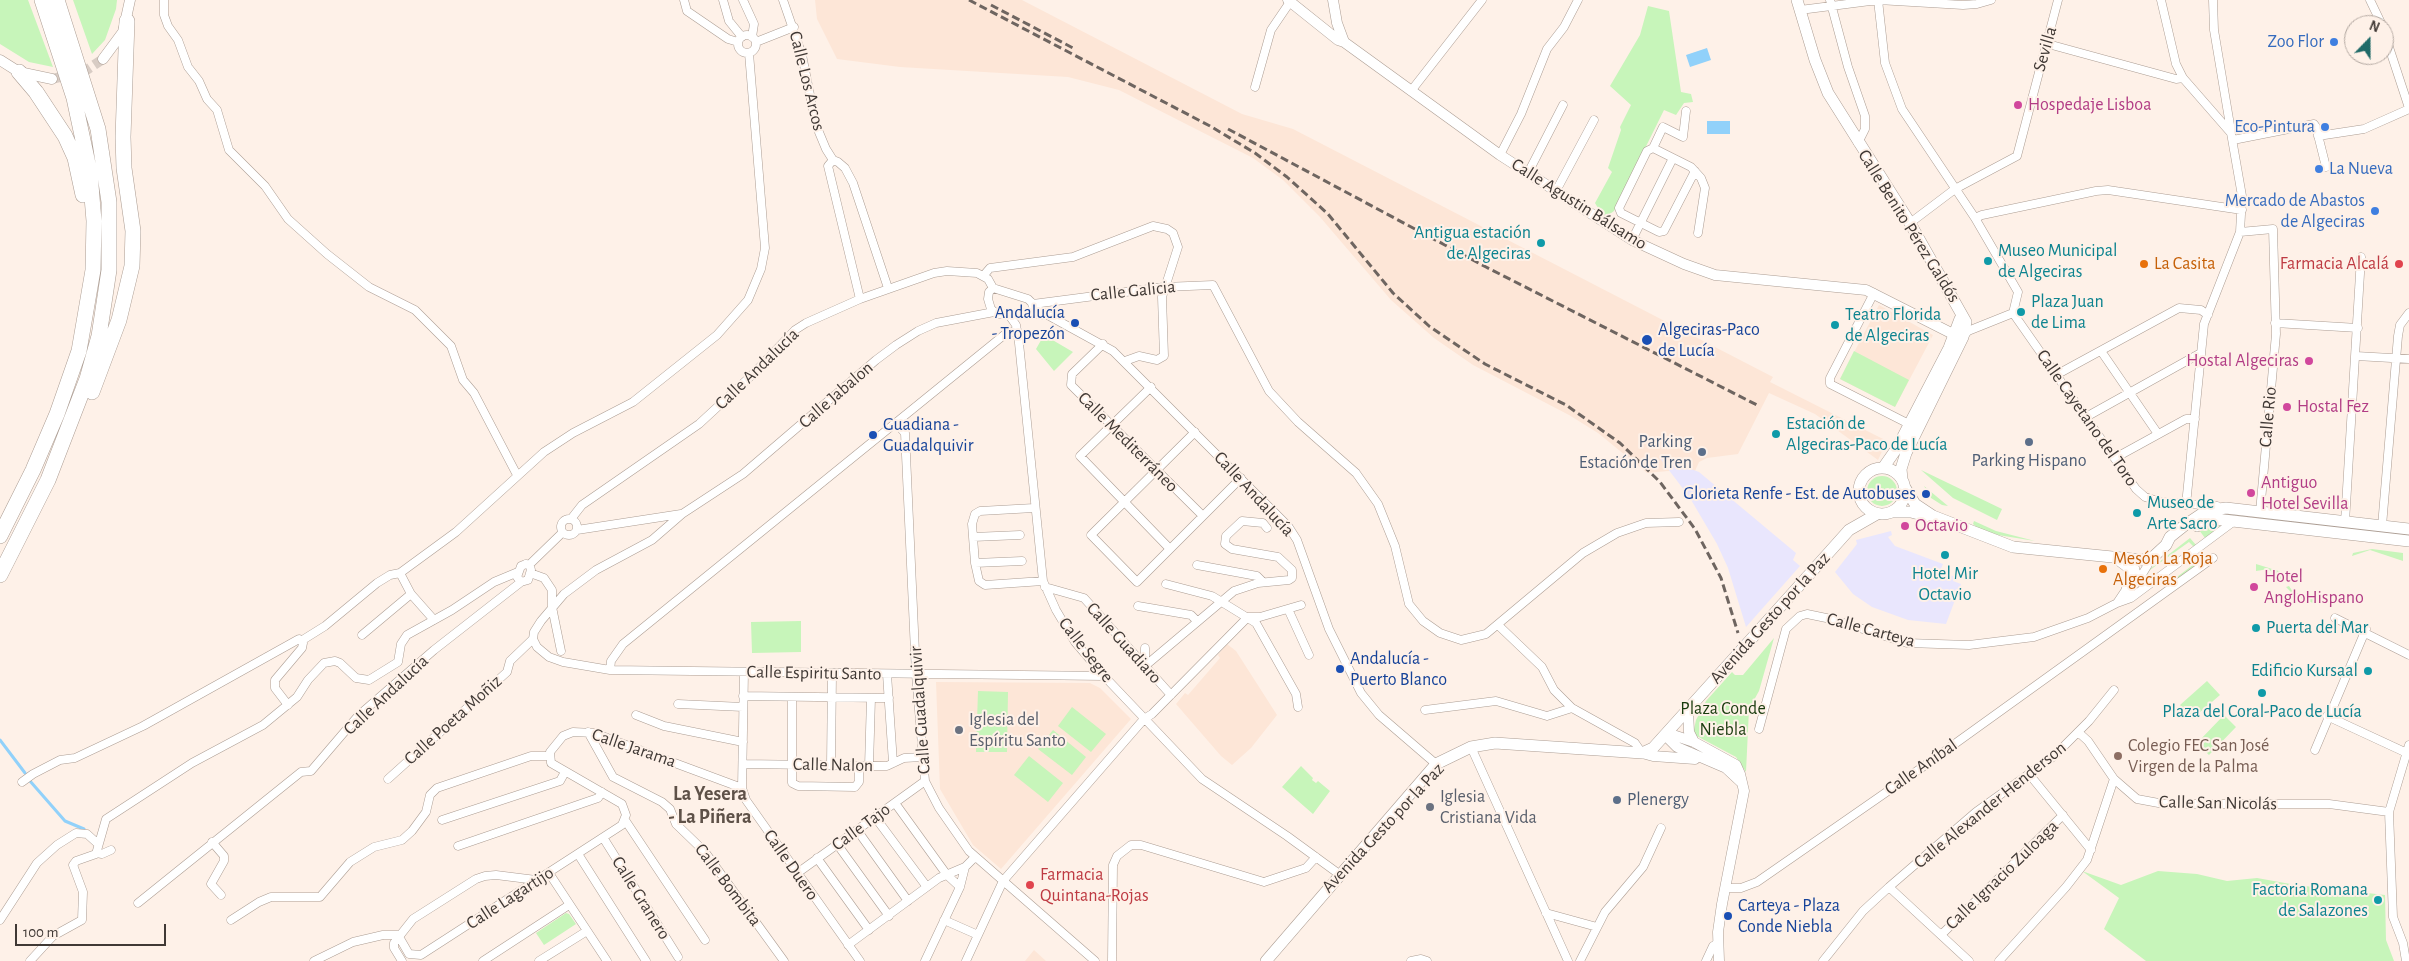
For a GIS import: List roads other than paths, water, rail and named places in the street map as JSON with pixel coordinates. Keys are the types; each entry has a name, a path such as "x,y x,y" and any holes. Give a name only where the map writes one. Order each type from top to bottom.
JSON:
{"highway":[{"path":"0,536 33,470 57,414 79,351 93,270 94,221 90,172 74,98 42,0"},
{"path":"3,570 48,480 89,372 99,336 109,270 110,227 98,129 57,0"},
{"path":"70,424 88,401 99,377 119,320 132,266 133,231 124,168 123,137 127,21"},
{"path":"19,72 36,92 64,136 78,171 83,193 85,254 77,329 79,351"}],"main road":[{"path":"1798,5 1815,60 1828,93 1858,143"},
{"name":"Calle Benito Pérez Galdós","path":"1858,143 1910,223 1961,310 1959,339"},
{"path":"1884,468 1889,463 1909,424 1959,339"},
{"path":"1893,512 1903,501 1901,469 1906,453 1959,339"},
{"path":"1933,516 1927,517 1911,512 1877,514 1866,509 1862,504 1858,490 1862,478 1873,470 1884,468 1893,471 1903,483 1915,504 1933,516 2013,546 2128,558 2148,558 2166,545 2170,537 2203,513 2226,508 2409,529"},
{"name":"Avenida Gesto por la Paz","path":"1266,961 1339,874 1436,764 1471,747 1495,743 1628,747 1642,753 1653,748 1849,530 1862,504"},
{"name":"Avenida Gesto por la Paz","path":"1849,530 1877,514"},
{"path":"2166,545 2173,544 2209,519 2409,541"}],"street":[{"path":"103,59 118,42 127,21 130,0"},
{"path":"164,0 164,15 168,26 178,40 188,67 199,81 207,99 217,110 229,150 265,186 288,220 369,287 415,310 451,346 463,380 474,393 517,475"},
{"path":"684,0 687,11 728,40 754,39 794,27"},
{"path":"723,0 730,21 740,40 742,52 748,53 754,49 754,24 743,0"},
{"name":"Calle Los Arcos","path":"783,0 794,27 816,125 833,160 845,168 853,183 888,288"},
{"path":"1322,28 1333,20 1333,0"},
{"path":"1411,91 1482,0"},
{"path":"1500,155 1521,114 1547,49 1564,26 1578,0"},
{"path":"1798,5 1878,0 1929,1 1963,5 1991,0"},
{"path":"1878,0 1885,63 1902,109 1975,218 2018,292 2013,312 1968,331 1959,339"},
{"name":"Sevilla","path":"1955,190 2017,156 2048,44 2058,0"},
{"path":"2161,0 2174,56 2183,78 2232,136"},
{"path":"2214,0 2214,30 2242,196 2242,210 2240,232 2204,324 2186,505 2226,508"},
{"path":"2370,0 2377,15"},
{"path":"1255,87 1270,30 1290,1"},
{"name":"Calle Agustin Bálsamo","path":"1290,1 1338,40 1344,42 1500,155 1632,240 1684,264 1715,275 1850,288 1874,293 1959,339"},
{"name":"Calle Benito Pérez Galdós","path":"1830,3 1848,67 1865,116 1864,129 1858,143"},
{"path":"1334,12 1344,42"},
{"path":"2048,44 2176,79 2183,78"},
{"path":"22,782 60,760 75,758 143,726 295,640 302,641 325,626 377,583 390,575 400,573 456,532 544,452 573,433 632,402 717,335 748,300 761,269 765,248 748,53"},
{"path":"0,60 19,72 52,79"},
{"path":"2318,136 2364,129 2409,109 2394,63"},
{"path":"1528,173 1563,105"},
{"path":"1686,111 1683,137 1663,128 1653,148 1647,151 1619,209 1620,213 1661,232 1666,230 1695,171"},
{"path":"1556,191 1594,120"},
{"path":"2232,136 2310,124 2316,127 2326,167"},
{"path":"1653,148 1691,167 1701,178 1705,188 1698,233"},
{"path":"1632,240 1673,158"},
{"name":"Calle Los Arcos","path":"833,160 828,166 860,299"},
{"path":"1910,223 1955,190"},
{"path":"1975,218 1982,214 2096,190 2108,190 2242,210"},
{"path":"993,288 989,292 988,300 994,312 1001,315 1009,315 1029,310 1028,299 993,288 984,276 990,268 1074,257 1153,226 1167,229 1177,240 1178,246 1164,287 1164,356 1157,360 1139,356 1125,361"},
{"name":"Calle Rio","path":"2240,232 2273,229 2276,334 2260,512"},
{"path":"2345,522 2361,257"},
{"name":"Calle Andalucía","path":"571,519 582,504 699,424 753,374 795,330 860,299 934,273 947,271 969,272 984,276"},
{"name":"Calle Galicia","path":"1029,310 1052,301 1164,287 1214,285 1269,391 1298,422 1356,474 1378,504 1395,546 1409,604 1423,621 1440,633 1461,640 1486,634 1498,625"},
{"path":"1874,293 1830,378 1830,384 1909,424"},
{"path":"1048,316 1046,306 1052,301"},
{"path":"2056,375 2179,308 2201,310 2208,315"},
{"name":"Calle Andalucía","path":"1029,310 1048,316 1103,344 1125,361 1288,526 1297,540 1329,629 1361,693 1379,715 1436,764"},
{"name":"Calle Segre","path":"1017,328 1029,310"},
{"name":"Calle Jabalon","path":"693,507 743,474 876,360 918,331 936,323 994,312"},
{"name":"Calle Cayetano del Toro","path":"2013,312 2114,458 2145,497 2161,502 2186,505"},
{"path":"2382,526 2400,325 2409,313"},
{"name":"Calle Segre","path":"1009,315 1017,328 1034,508 1044,584 1075,642 1104,676 1202,779 1316,856 1339,874"},
{"path":"2275,323 2358,328"},
{"path":"610,670 611,661 623,644 1008,332 1017,328"},
{"name":"Calle Mediterráneo","path":"1103,344 1074,372 1070,379 1073,387 1203,516"},
{"path":"2101,351 2158,434"},
{"path":"2086,417 2200,354"},
{"path":"2356,356 2409,359"},
{"path":"1151,387 1080,456 1170,549"},
{"path":"2114,458 2186,419 2195,419"},
{"name":"Calle Guadalquivir","path":"896,423 905,433 916,674 925,781 961,842 975,857 1095,961"},
{"path":"1195,432 1090,536 1137,582 1241,478"},
{"name":"Calle Poeta Moñiz","path":"388,779 506,672 510,660 533,640 534,632 564,594 596,570 652,540 693,507"},
{"path":"1022,560 975,563 972,524 978,512 1034,508"},
{"path":"577,530 576,523 571,519 562,522 560,528 562,532 570,536 577,530 682,514"},
{"path":"1145,666 1234,590 1263,582 1289,580 1293,576 1293,572 1286,562 1278,557 1232,549 1227,546 1225,538 1239,522 1246,520 1263,523 1267,528"},
{"name":"Calle Carteya","path":"2119,600 2131,598 2224,527 2235,521"},
{"path":"1628,747 1572,708 1554,690 1542,667 1498,625 1583,553 1617,533 1646,523 1679,522"},
{"path":"530,569 562,532"},
{"path":"973,537 1020,535"},
{"path":"2111,556 2124,565 2129,572 2129,582 2119,600"},
{"path":"2128,558 2135,568 2138,581"},
{"name":"Calle Carteya","path":"1759,729 1786,628 1800,616 1807,614 1831,619 1907,643 1969,645 2034,637 2080,621 2119,600 2138,581 2148,558"},
{"name":"Calle Aníbal","path":"1725,888 1741,888 1756,882 1924,766 2213,558"},
{"name":"Calle Guadiaro","path":"975,563 978,581 985,585 1044,584 1084,598 1171,695"},
{"path":"521,582 517,579 522,565 544,578 549,584 552,590 552,608 561,651"},
{"path":"1197,565 1257,576 1263,582"},
{"name":"Calle Andalucía","path":"138,904 212,842 301,772 311,771 358,716 434,650 521,582 528,580 530,569"},
{"path":"30,961 53,936 82,920 83,892 73,865 76,861 94,856 97,852 106,819 179,771 263,725 297,697 308,680 324,663 340,662 356,678 369,680 398,662 401,644 406,635 434,620 494,582 518,572"},
{"path":"400,573 411,594 434,620"},
{"path":"1166,584 1212,596 1256,623 1296,694 1298,707"},
{"path":"362,635 411,594"},
{"path":"966,961 1003,881 1144,719 1171,695 1248,617 1260,617 1301,605"},
{"path":"1138,606 1191,615 1197,621"},
{"path":"1288,609 1308,655"},
{"path":"2335,618 2365,630 2409,655"},
{"path":"2315,750 2365,630"},
{"name":"Calle Espiritu Santo","path":"533,640 537,647 548,657 563,662 610,670 1104,676"},
{"path":"288,706 275,688 275,680 302,648 302,641"},
{"path":"1145,648 1145,666"},
{"name":"Calle Duero","path":"744,672 742,788 746,800 796,874 860,961"},
{"path":"831,765 832,674"},
{"path":"887,674 893,763"},
{"name":"Calle Alexander Henderson","path":"1823,961 1863,911 1976,812 2054,756 2078,732 2114,690"},
{"path":"743,696 889,698"},
{"path":"792,697 790,781 796,785 855,787 859,782 860,766"},
{"path":"869,766 871,698"},
{"path":"1426,710 1496,701 1547,716 1572,708"},
{"path":"678,704 743,707"},
{"path":"1688,710 1689,732 1694,742"},
{"path":"636,715 664,726 743,742"},
{"path":"2328,716 2408,750 2389,812 2393,917 2403,943 2406,961"},
{"name":"Calle Jarama","path":"549,756 553,747 563,736 573,732 588,732 612,738 742,788"},
{"name":"Calle Bombita","path":"588,732 613,777 662,802 670,809 676,824 705,852 784,961"},
{"name":"Calle San Nicolás","path":"2078,732 2088,741 2114,780 2138,799 2164,804 2329,804 2389,812"},
{"path":"1667,733 1669,739 1677,747 1726,768 1741,782"},
{"path":"1667,733 1694,742 1736,765 1740,774 1744,795 1725,888 1718,943 1719,961"},
{"path":"1471,747 1568,961"},
{"path":"1642,753 1653,756 1708,760"},
{"path":"231,920 259,902 271,897 320,897 350,862 374,847 402,840 412,831 426,812 430,795 437,788 531,756 549,756 553,766 622,804 625,820 705,940"},
{"name":"Calle Nalon","path":"743,764 887,766 904,758 922,757"},
{"path":"442,820 560,781 565,772"},
{"path":"2029,774 2092,850"},
{"path":"1999,961 2066,887 2087,860 2092,850 2114,780"},
{"name":"Calle Tajo","path":"796,874 925,781"},
{"path":"458,846 598,798 602,792"},
{"path":"895,803 947,875 960,887"},
{"name":"Calle Ignacio Zuloaga","path":"1941,934 2063,815"},
{"path":"875,817 926,888"},
{"name":"Calle Lagartijo","path":"398,936 409,954 421,956 616,831 625,820"},
{"path":"1580,961 1605,912 1643,867 1661,828"},
{"path":"857,830 908,901"},
{"path":"0,920 37,863 57,845 76,833 87,834 98,843"},
{"name":"Calle Granero","path":"604,838 678,957"},
{"path":"212,842 224,856 224,861 211,884 222,895"},
{"path":"837,844 888,916"},
{"path":"1112,961 1113,865 1116,856 1131,845 1141,845 1264,882 1306,868 1316,856"},
{"path":"97,852 102,854 111,850"},
{"path":"578,854 646,961"},
{"path":"848,945 926,888 965,867 975,857"},
{"path":"817,858 869,930"},
{"path":"925,961 960,887 965,867"},
{"path":"549,873 606,961"},
{"path":"402,961 393,945 398,936 413,919 485,876 538,880"},
{"path":"1889,887 1969,961"},
{"path":"483,961 570,905"},
{"path":"1546,912 1598,927"},
{"path":"944,920 978,935"},
{"path":"539,961 587,930"},
{"path":"314,961 353,942 383,935 398,936"},
{"path":"1706,961 1712,946 1718,943"},
{"path":"1411,961 1422,959 1427,961"}],"water":[{"path":"1707,48 1711,60 1690,67 1686,55"},
{"path":"1707,121 1730,121 1730,134 1707,134"}],"waterway":[{"path":"0,740 25,773"},
{"path":"30,781 65,821 84,829"}],"tunnel":[{"path":"52,79 85,71 103,59"}],"railway":[{"path":"969,0 1210,126 1255,153 1287,177 1328,214 1393,293 1429,326 1485,364 1566,405 1620,443 1660,482 1695,529 1721,578 1738,633"},
{"path":"991,5 1073,48"},
{"path":"1228,129 1486,267 1757,405"}],"place":[{"name":"Zoo Flor","path":"2334,42"},
{"name":"Hospedaje Lisboa","path":"2018,105"},
{"name":"Eco-Pintura","path":"2325,127"},
{"name":"La Nueva","path":"2319,169"},
{"name":"Mercado de Abastos de Algeciras","path":"2375,211"},
{"name":"Antigua estación de Algeciras","path":"1541,243"},
{"name":"Museo Municipal de Algeciras","path":"1988,261"},
{"name":"La Casita","path":"2144,264"},
{"name":"Farmacia Alcalá","path":"2399,264"},
{"name":"Plaza Juan de Lima","path":"2021,312"},
{"name":"Andalucía - Tropezón","path":"1075,323"},
{"name":"Teatro Florida de Algeciras","path":"1835,325"},
{"name":"Algeciras-Paco de Lucía","path":"1647,340"},
{"name":"Hostal Algeciras","path":"2309,361"},
{"name":"Hostal Fez","path":"2287,407"},
{"name":"Estación de Algeciras-Paco de Lucía","path":"1776,434"},
{"name":"Guadiana - Guadalquivir","path":"873,435"},
{"name":"Parking Hispano","path":"2029,442"},
{"name":"Parking Estación de Tren","path":"1702,452"},
{"name":"Antiguo Hotel Sevilla","path":"2251,493"},
{"name":"Glorieta Renfe - Est. de Autobuses","path":"1926,494"},
{"name":"Museo de Arte Sacro","path":"2137,513"},
{"name":"Octavio","path":"1905,526"},
{"name":"Hotel Mir Octavio","path":"1945,555"},
{"name":"Mesón La Roja Algeciras","path":"2103,569"},
{"name":"Hotel AngloHispano","path":"2254,587"},
{"name":"Puerta del Mar","path":"2256,628"},
{"name":"Andalucía - Puerto Blanco","path":"1340,669"},
{"name":"Edificio Kursaal","path":"2368,671"},
{"name":"Plaza del Coral-Paco de Lucía","path":"2262,693"},
{"name":"Iglesia del Espíritu Santo","path":"959,730"},
{"name":"Colegio FEC San José Virgen de la Palma","path":"2118,756"},
{"name":"Plenergy","path":"1617,800"},
{"name":"Iglesia Cristiana Vida","path":"1430,807"},
{"name":"Farmacia Quintana-Rojas","path":"1030,885"},
{"name":"Factoria Romana de Salazones","path":"2378,900"},
{"name":"Carteya - Plaza Conde Niebla","path":"1728,916"}],"district":[{"name":"La Yesera - La Piñera","path":"710,806"}],"park label":[{"name":"Plaza Conde Niebla","path":"1723,720"}]}
